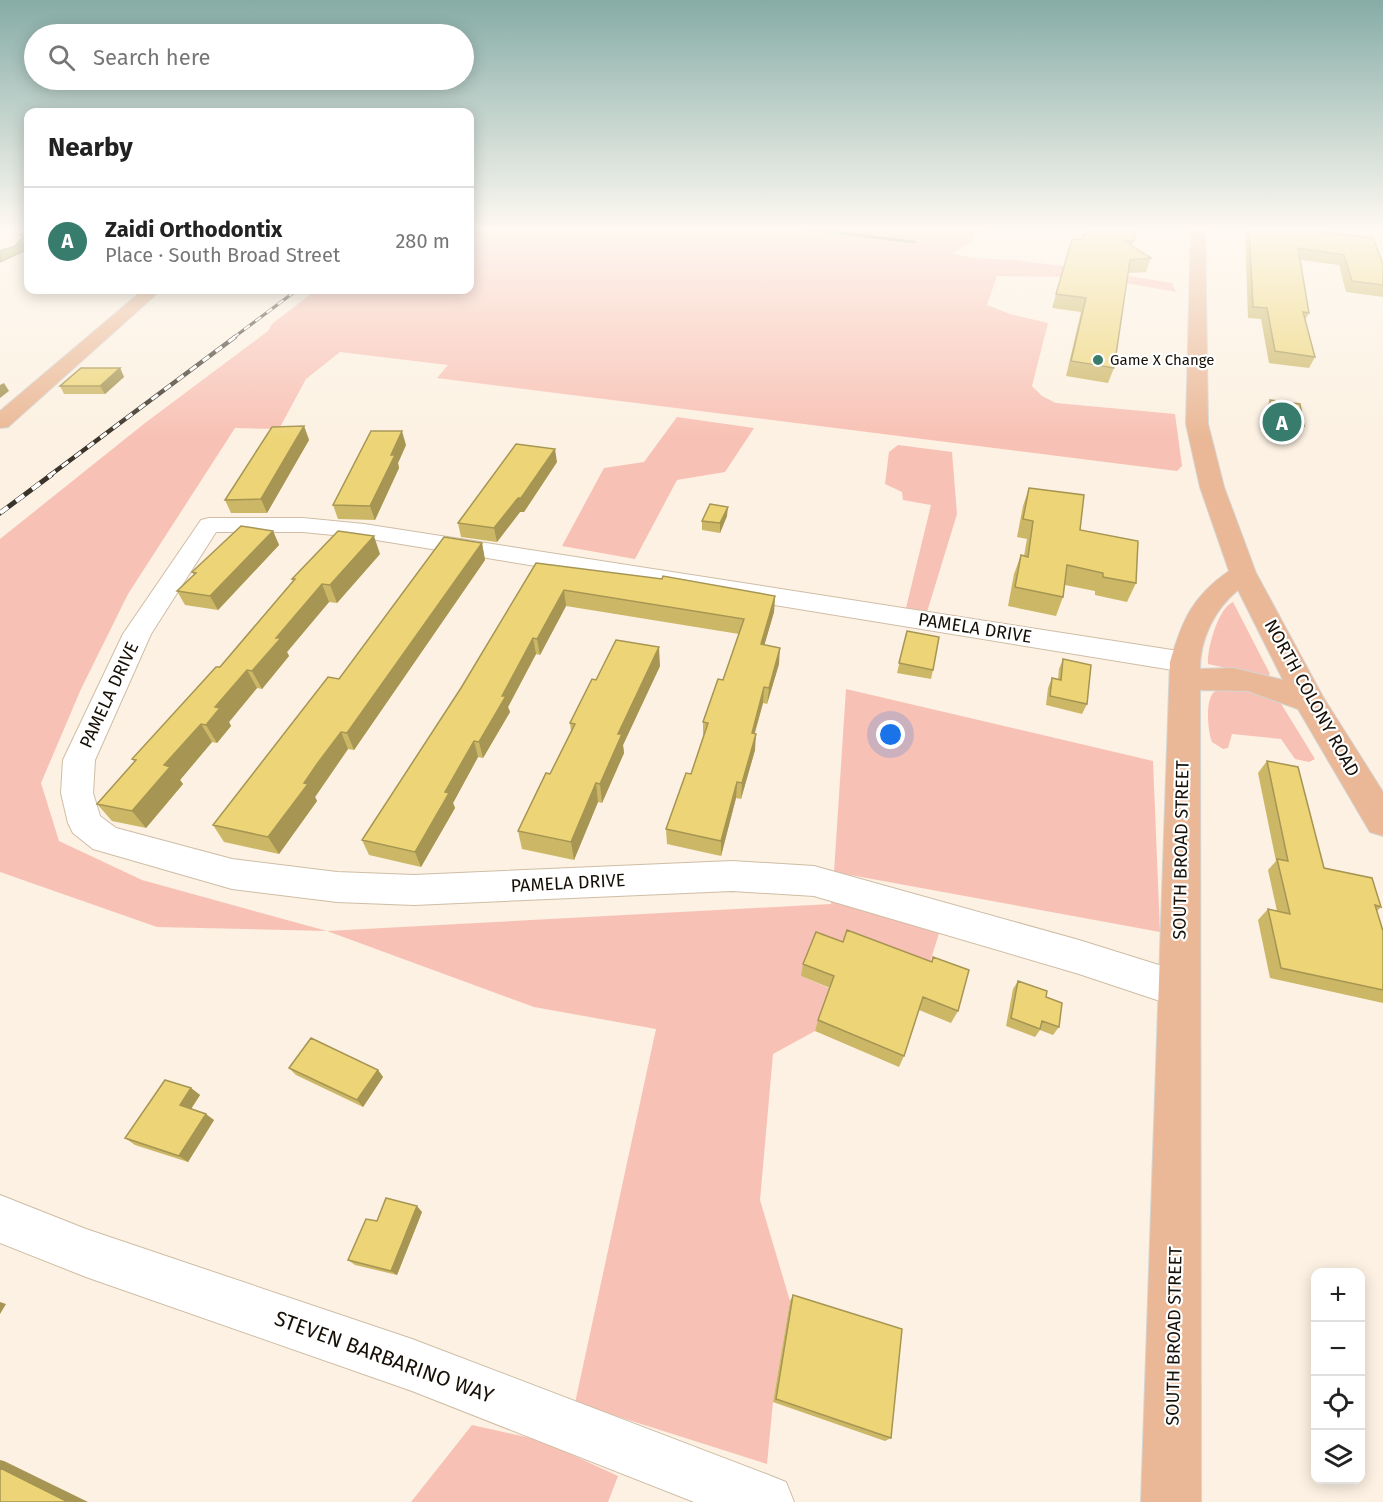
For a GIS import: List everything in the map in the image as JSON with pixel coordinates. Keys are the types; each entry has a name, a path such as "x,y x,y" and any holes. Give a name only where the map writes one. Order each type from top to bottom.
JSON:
{"main road":[{"path":"0,422 144,298"},
{"path":"1198,298 1197,424 1212,487 1243,573"},
{"name":"SOUTH BROAD STREET","path":"1171,1502 1185,672 1204,604 1243,573"},
{"name":"NORTH COLONY ROAD","path":"1243,573 1310,701 1383,822"},
{"path":"1185,672 1259,682 1310,701"}],"street":[{"name":"PAMELA DRIVE","path":"1178,989 1079,957 814,881 732,876 414,890 337,887 232,874 105,839 85,823 77,793 79,760 137,634 209,525 303,525 363,531 1185,672"},
{"name":"STEVEN BARBARINO WAY","path":"0,1219 86,1253 412,1365 766,1502"}],"shaded area":[{"path":"306,298 989,298 987,305 1010,314 1048,323 1032,386 1042,396 1056,403 1175,414 1182,466 1177,471 437,378 448,365 340,352 306,379 279,429 235,428 128,594 81,689 41,783 59,841 142,880 327,931 157,927 0,872 0,539 145,423 268,331 272,324"},
{"path":"677,417 754,428 725,472 677,480 635,559 562,546 604,468 644,462"},
{"path":"898,445 952,452 957,514 927,612 906,608 931,505 903,500 902,492 885,484 889,452"},
{"path":"1233,602 1270,674 1268,677 1208,664 1209,649 1218,620"},
{"path":"1242,686 1280,702 1315,759 1309,762 1295,759 1281,739 1232,734 1228,748 1223,749 1212,742 1208,718 1210,698 1219,689"},
{"path":"846,689 1153,761 1160,932 834,872"},
{"path":"832,896 940,930 926,975 801,976 831,989 815,1031 773,1054 760,1200 790,1301 773,1402 767,1464 575,1403 656,1029 534,1007 327,931 831,904"},
{"path":"472,1425 540,1440 618,1476 608,1502 411,1502"}],"building":[{"path":"1086,298 1124,298 1114,368 1071,361"},
{"path":"1253,298 1306,298 1309,313 1303,312 1315,357 1275,351 1267,308 1253,307"},
{"path":"81,368 120,368 100,386 60,386"},
{"path":"1270,400 1300,404 1304,426 1273,421"},
{"path":"304,426 261,499 225,500 272,427"},
{"path":"371,431 402,431 391,455 395,455 370,506 333,505"},
{"path":"516,444 555,449 521,498 518,498 494,528 458,523"},
{"path":"1029,488 1084,495 1080,530 1138,541 1136,583 1103,577 1103,573 1067,565 1063,597 1015,587 1021,555 1028,557 1033,521 1023,519"},
{"path":"710,504 728,507 720,523 702,521"},
{"path":"241,526 273,531 210,596 177,591 196,573 192,572"},
{"path":"338,531 374,536 330,585 322,584 276,638 281,638 252,671 247,670 215,707 220,708 206,725 201,724 164,765 170,767 132,811 97,804 136,760 132,759 216,667 220,667 295,579 292,579"},
{"path":"444,537 482,543 347,733 341,732 317,764 304,783 308,784 268,837 213,825 328,677 339,679"},
{"path":"536,563 662,579 663,576 775,596 761,644 780,648 769,688 764,687 752,733 756,734 742,783 737,782 721,841 666,829 686,773 691,774 708,723 703,722 718,679 723,680 744,619 564,590 537,639 533,638 502,696 506,696 479,742 474,741 445,792 449,793 415,852 362,840 461,688"},
{"path":"907,631 939,637 933,670 899,663"},
{"path":"616,640 659,647 618,734 622,734 600,784 596,783 571,842 518,831 546,773 550,774 575,724 570,723 592,679 596,680"},
{"path":"1063,659 1091,665 1087,704 1050,696 1052,678 1061,680"},
{"path":"1267,761 1298,767 1324,868 1372,878 1381,907 1375,905 1383,931 1383,990 1281,968 1268,909 1290,914 1277,859 1288,861"},
{"path":"847,930 932,962 933,957 969,970 958,1011 923,997 904,1056 818,1020 834,976 803,964 816,932 843,942"},
{"path":"1018,981 1047,991 1046,997 1062,1003 1059,1027 1042,1021 1040,1029 1011,1018"},
{"path":"311,1038 378,1070 357,1100 289,1068"},
{"path":"165,1080 191,1088 180,1105 206,1114 179,1156 125,1138"},
{"path":"386,1198 417,1206 391,1271 348,1260 366,1219 377,1221"},
{"path":"793,1295 902,1329 891,1438 776,1399"},
{"path":"0,1468 68,1502 0,1502"}],"railway":[{"path":"233,338 286,298"},
{"path":"49,476 235,337"},
{"path":"0,513 51,475"}],"place":[{"name":"Game X Change","path":"1098,360"},
{"name":"Zaidi Orthodontix","path":"1282,422"}]}
